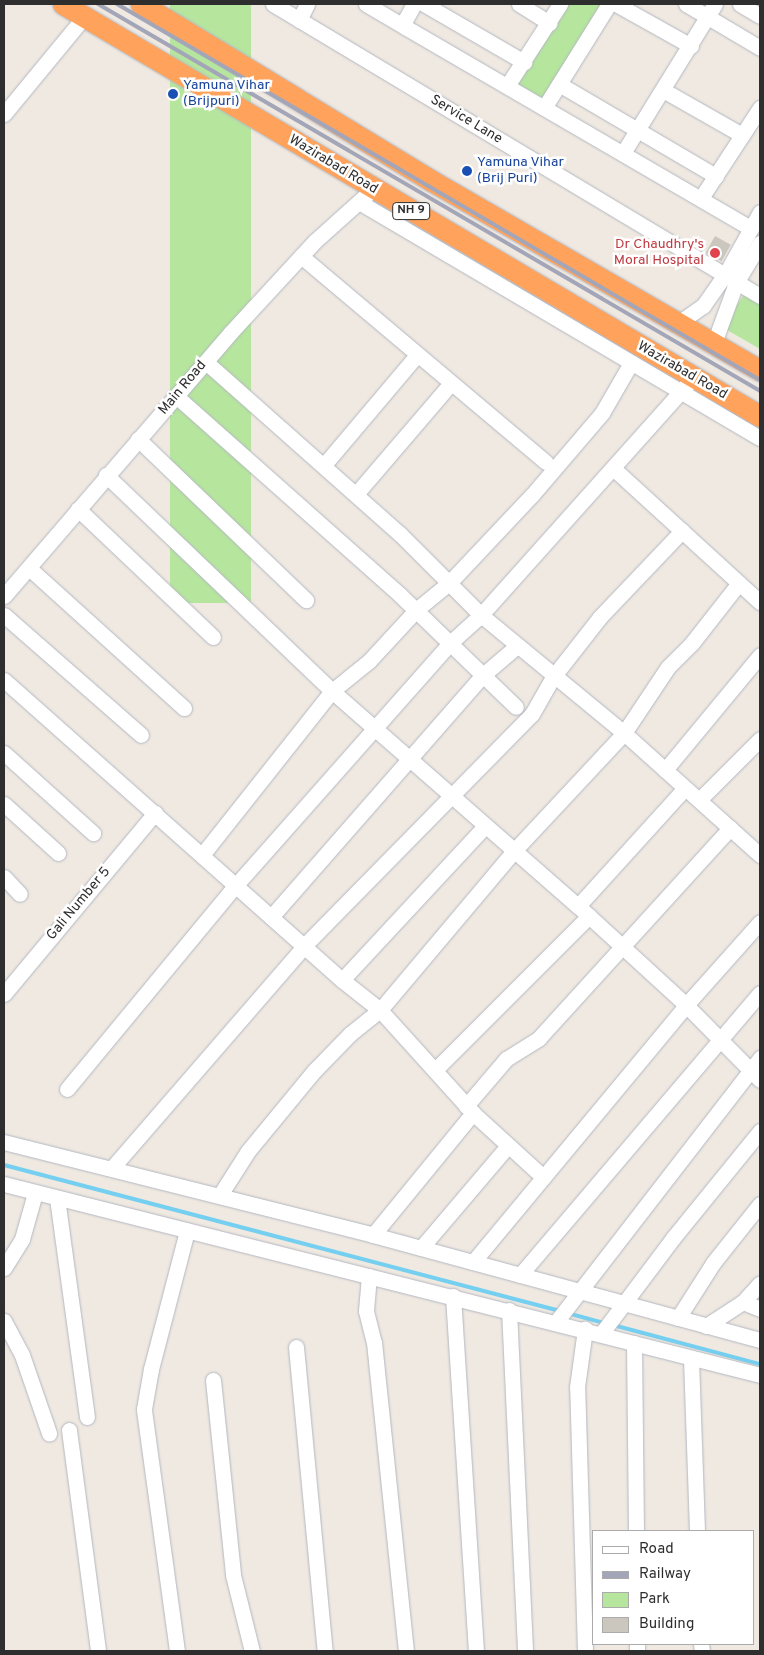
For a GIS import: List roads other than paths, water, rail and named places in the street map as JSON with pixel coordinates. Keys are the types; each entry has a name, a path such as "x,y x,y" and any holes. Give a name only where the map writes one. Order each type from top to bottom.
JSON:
{"highway":[{"name":"Wazirabad Road","path":"63,4 366,195 687,385 760,416"},
{"name":"NH 9","path":"141,4 432,181 677,324 760,370"}],"street":[{"name":"Service Lane","path":"273,4 760,296"},
{"path":"299,20 307,4"},
{"path":"366,4 751,228"},
{"path":"406,27 405,20 414,4"},
{"path":"424,4 524,62"},
{"path":"519,4 549,23"},
{"path":"507,86 560,4"},
{"path":"544,108 608,4"},
{"path":"616,4 690,46"},
{"path":"686,4 760,48"},
{"path":"623,153 715,4"},
{"path":"740,4 760,16"},
{"path":"4,114 84,17"},
{"path":"559,84 716,176"},
{"path":"663,90 742,135"},
{"path":"701,198 760,108"},
{"path":"366,195 631,363 687,385 760,438"},
{"name":"Main Road","path":"4,596 30,568 106,475 301,256 366,195"},
{"path":"714,343 731,279 751,228 760,212"},
{"path":"677,324 703,306 731,279 760,243"},
{"path":"301,256 546,462"},
{"path":"324,465 417,355"},
{"path":"206,362 356,494 481,615 624,734 760,855"},
{"path":"202,855 332,691 369,661 416,610 449,583 532,495 602,413 631,363"},
{"path":"356,494 452,383"},
{"path":"67,1089 236,885 374,727 450,642 481,615 687,385"},
{"path":"176,396 416,610 516,707"},
{"path":"138,440 306,600"},
{"path":"612,468 760,602"},
{"path":"106,475 332,691 484,827 583,911 686,1005 755,1075"},
{"path":"78,509 213,637"},
{"path":"112,1168 304,946 532,714 554,676 600,616 682,531"},
{"path":"30,568 184,708"},
{"path":"220,1195 248,1151 314,1070 350,1034 380,1010 513,852 624,734 668,667 692,643 739,583"},
{"path":"4,615 141,735"},
{"path":"271,917 483,675 516,646"},
{"path":"665,770 760,655"},
{"path":"4,680 342,980 380,1010 470,1109 507,1146 543,1177"},
{"path":"699,800 760,739"},
{"path":"4,753 93,833"},
{"path":"435,1070 583,911 685,788"},
{"path":"4,804 58,853"},
{"name":"Gali Number 5","path":"4,994 155,813"},
{"path":"342,980 484,827"},
{"path":"373,1235 506,1059 539,1038 730,828"},
{"path":"4,877 20,894"},
{"path":"473,1262 686,1005 760,922"},
{"path":"520,1275 760,993"},
{"path":"556,1322 755,1075 760,1058"},
{"path":"601,1334 760,1131"},
{"path":"4,1142 373,1235 760,1340"},
{"path":"422,1248 507,1146"},
{"path":"4,1184 585,1329 760,1376"},
{"path":"4,1268 22,1238 35,1193"},
{"path":"57,1198 87,1417"},
{"path":"678,1318 713,1263 760,1204"},
{"path":"176,1651 144,1409 151,1369 188,1231"},
{"path":"370,1276 366,1311 374,1342 406,1651"},
{"path":"706,1326 742,1302 760,1283"},
{"path":"453,1296 476,1651"},
{"path":"742,1302 760,1309"},
{"path":"509,1310 525,1651"},
{"path":"4,1321 22,1355 49,1433"},
{"path":"585,1329 577,1387 585,1651"},
{"path":"634,1343 636,1530"},
{"path":"296,1347 325,1651"},
{"path":"691,1358 697,1530"},
{"path":"213,1380 233,1575 252,1651"},
{"path":"69,1430 98,1651"}],"waterway":[{"path":"4,1165 560,1311"},
{"path":"567,1313 604,1323"},
{"path":"613,1325 760,1364"}],"railway":[{"path":"98,4 760,391"},
{"path":"117,4 760,380"}],"place":[{"name":"Yamuna Vihar (Brijpuri)","path":"173,94"},
{"name":"Yamuna Vihar (Brij Puri)","path":"467,171"},
{"name":"Dr Chaudhry's Moral Hospital","path":"715,253"}]}
